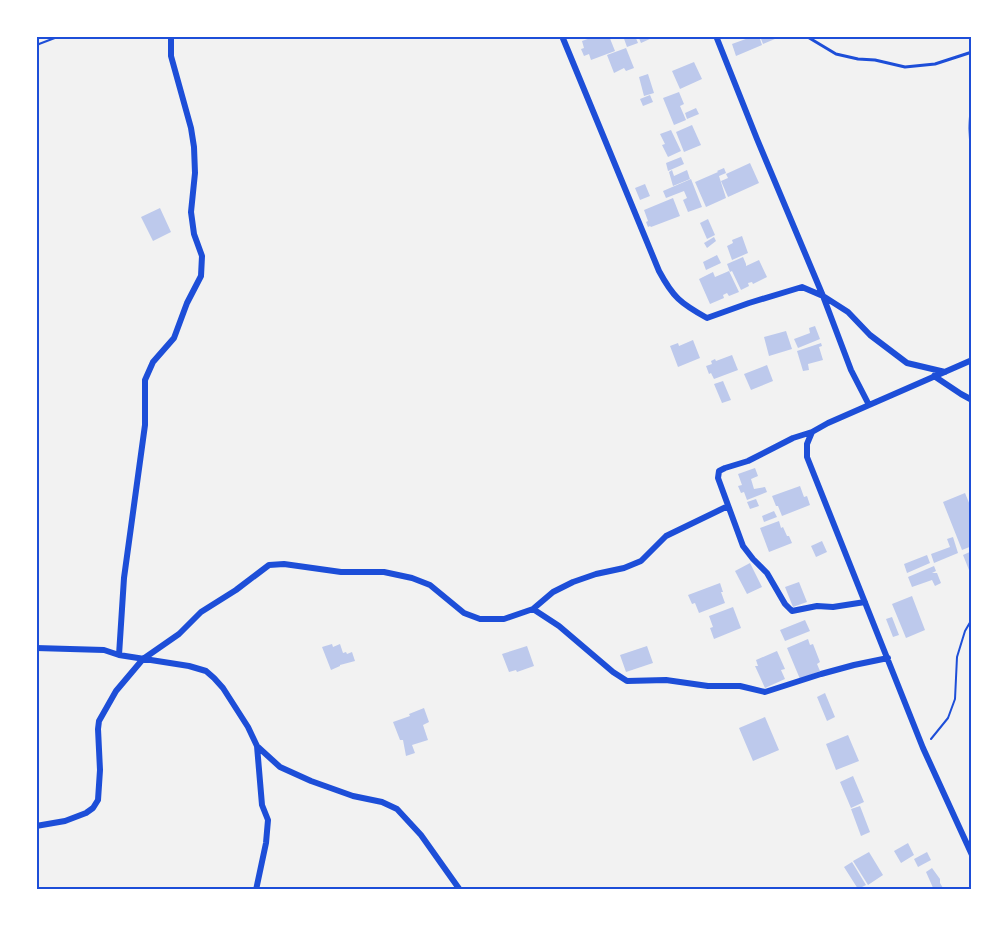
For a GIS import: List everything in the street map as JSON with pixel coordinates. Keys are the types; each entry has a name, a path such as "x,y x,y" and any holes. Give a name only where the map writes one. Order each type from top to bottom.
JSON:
{"street":[{"path":"119,655 124,578 145,425 145,380 153,362 174,338 187,303 201,276 202,256 190,212 195,173 194,147 171,56 171,36"},
{"path":"562,36 658,271 669,291 686,306 706,318 802,287 823,296 848,312 870,335 907,363 945,372"},
{"path":"717,36 851,370 869,405"},
{"path":"865,602 832,607 817,606 792,611 785,604 767,573 743,546 718,478 719,471 748,461 793,438 812,432 972,360"},
{"path":"934,376 972,400"},
{"path":"812,432 807,444 807,458 923,748 972,855"},
{"path":"36,826 65,821 93,808 98,800 99,721 116,691 143,659 179,634 201,612 236,590 269,565 299,565 341,573 384,572 412,578 430,585 464,613 480,619 504,619 533,609 553,592 573,582 641,561 666,536 728,506"},
{"path":"533,609 559,626 613,672 627,681 666,680 708,686 740,686 765,692 821,674 888,658"},
{"path":"36,648 104,651 189,666 206,671 214,678 248,727 257,746 262,805 268,820 266,843 256,890"},
{"path":"257,746 280,767 353,796 382,802 397,809 421,835 460,890"}],"lane":[{"path":"806,36 836,54 905,67 934,64 972,52"},
{"path":"972,96 969,128 972,149"}],"path":[{"path":"36,47 60,36"},
{"path":"923,748 948,718 955,699 957,657 972,619"}],"building":[{"path":"596,36 609,36 615,51 591,60 589,54 584,56 581,49 584,48 582,41"},
{"path":"623,36 635,36 638,43 627,47"},
{"path":"638,36 651,36 652,38 641,43"},
{"path":"759,36 762,45 736,56 732,44"},
{"path":"760,36 782,36 763,44"},
{"path":"626,48 634,68 626,71 624,68 614,73 607,55"},
{"path":"694,62 702,79 680,89 672,71"},
{"path":"648,74 654,93 644,96 639,77"},
{"path":"679,92 684,104 680,106 686,120 674,125 663,98"},
{"path":"650,95 653,102 643,106 640,99"},
{"path":"696,108 699,114 687,119 685,113"},
{"path":"692,125 701,145 684,152 676,132"},
{"path":"671,130 681,151 668,157 660,134"},
{"path":"681,157 684,164 668,171 666,163"},
{"path":"750,163 759,183 728,197 721,181 728,178 726,174"},
{"path":"724,168 726,173 719,176 726,198 706,207 695,182"},
{"path":"672,170 674,176 687,170 690,179 673,186 669,172"},
{"path":"691,179 702,207 688,212 683,200 687,198 684,191 666,198 663,191"},
{"path":"645,184 650,196 640,200 635,188"},
{"path":"673,198 680,216 648,227 644,210"},
{"path":"160,208 171,232 153,241 141,217"},
{"path":"708,219 715,235 707,239 700,223"},
{"path":"742,236 748,253 732,260 727,246 733,243 732,240"},
{"path":"714,237 716,241 707,248 704,243"},
{"path":"717,255 721,263 706,270 703,262"},
{"path":"743,257 746,266 759,260 767,277 753,284 748,283 749,286 741,290 727,264"},
{"path":"729,271 739,292 729,296 727,293 723,295 724,298 710,304 699,279 713,272 715,277"},
{"path":"815,326 820,339 798,348 794,339 810,333 809,328"},
{"path":"786,331 792,349 769,356 764,337"},
{"path":"693,340 700,358 678,367 670,346 678,343 679,346"},
{"path":"821,343 822,346 819,347 823,360 808,364 809,370 803,371 797,351"},
{"path":"732,355 738,370 714,379 706,366 712,364 711,361 715,359 716,361"},
{"path":"767,365 773,381 751,390 744,374"},
{"path":"723,381 731,400 722,403 714,384"},
{"path":"755,468 758,476 751,479 754,489 765,487 767,492 747,500 744,492 741,493 738,486 742,485 738,474"},
{"path":"800,486 810,505 782,516 772,496"},
{"path":"965,493 972,510 972,546 962,550 943,502"},
{"path":"756,499 759,506 750,509 747,502"},
{"path":"774,511 777,517 764,522 762,516"},
{"path":"779,521 781,528 783,527 792,543 769,552 760,528"},
{"path":"953,537 958,553 934,563 931,554 950,547 947,539"},
{"path":"822,541 827,552 816,557 811,546"},
{"path":"972,551 972,569 969,570 963,555"},
{"path":"927,555 930,563 907,573 904,564"},
{"path":"750,563 762,587 747,594 735,571"},
{"path":"934,566 936,571 932,573 937,573 941,583 935,586 932,580 912,587 908,577"},
{"path":"799,582 807,602 793,607 785,587"},
{"path":"720,583 725,603 699,613 695,603 692,604 688,595"},
{"path":"912,596 925,630 906,638 892,604"},
{"path":"733,607 741,628 714,639 709,616"},
{"path":"892,617 899,635 893,637 886,619"},
{"path":"805,620 810,631 785,641 780,630"},
{"path":"808,639 810,645 813,644 820,662 817,664 820,671 800,679 787,648"},
{"path":"332,644 333,647 340,644 343,653 352,652 355,661 331,670 322,647"},
{"path":"527,646 534,666 517,672 516,670 509,672 502,654"},
{"path":"647,646 653,663 626,672 620,655"},
{"path":"777,651 785,669 781,670 785,679 765,688 755,666 758,666 756,660"},
{"path":"825,693 835,717 827,721 817,697"},
{"path":"424,708 429,722 423,725 428,740 412,745 415,753 406,756 403,740 400,740 393,722"},
{"path":"765,717 779,750 753,761 739,728"},
{"path":"848,735 859,761 836,770 826,744"},
{"path":"853,776 864,802 851,808 840,782"},
{"path":"860,806 870,832 861,836 851,809"},
{"path":"908,843 914,855 901,863 894,851"},
{"path":"869,852 883,875 868,885 853,861"},
{"path":"927,852 931,860 918,867 914,859"},
{"path":"852,862 866,885 858,889 844,867"},
{"path":"932,868 943,888 939,890 934,890 926,872"}]}
